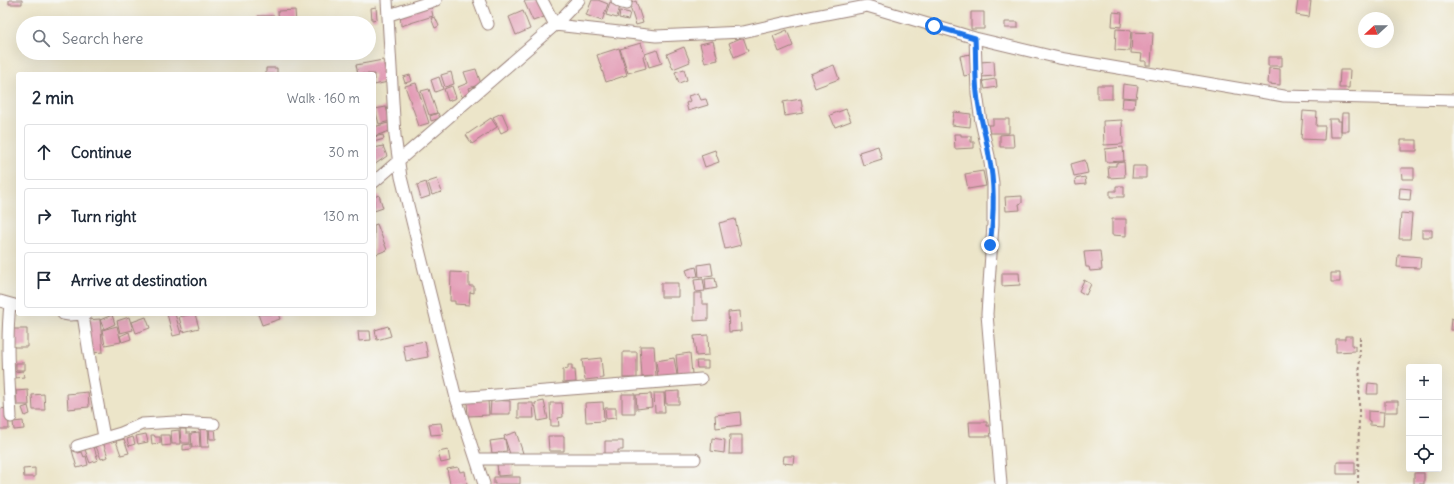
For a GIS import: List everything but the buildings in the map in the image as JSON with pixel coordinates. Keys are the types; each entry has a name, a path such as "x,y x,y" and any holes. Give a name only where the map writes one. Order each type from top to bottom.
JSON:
{"street":[{"path":"387,0 395,136 401,177 456,398 484,484"},
{"path":"389,15 436,0"},
{"path":"479,0 488,24"},
{"path":"542,0 555,25"},
{"path":"376,180 555,25 579,0"},
{"path":"555,25 656,36 743,32 867,6 975,38 1059,58 1284,96 1454,100"},
{"path":"975,38 977,94 981,122 989,156 992,183 993,224 987,314 1001,484"},
{"path":"9,304 8,350 11,417"},
{"path":"84,316 92,372 104,437"},
{"path":"456,398 701,379"},
{"path":"76,446 121,433 142,424 175,422 214,424"},
{"path":"476,459 694,459"}],"path":[{"path":"1358,484 1360,337"}],"route":[{"path":"934,26 975,38 977,94 981,122 989,156 992,183 993,224 990,245"}]}
